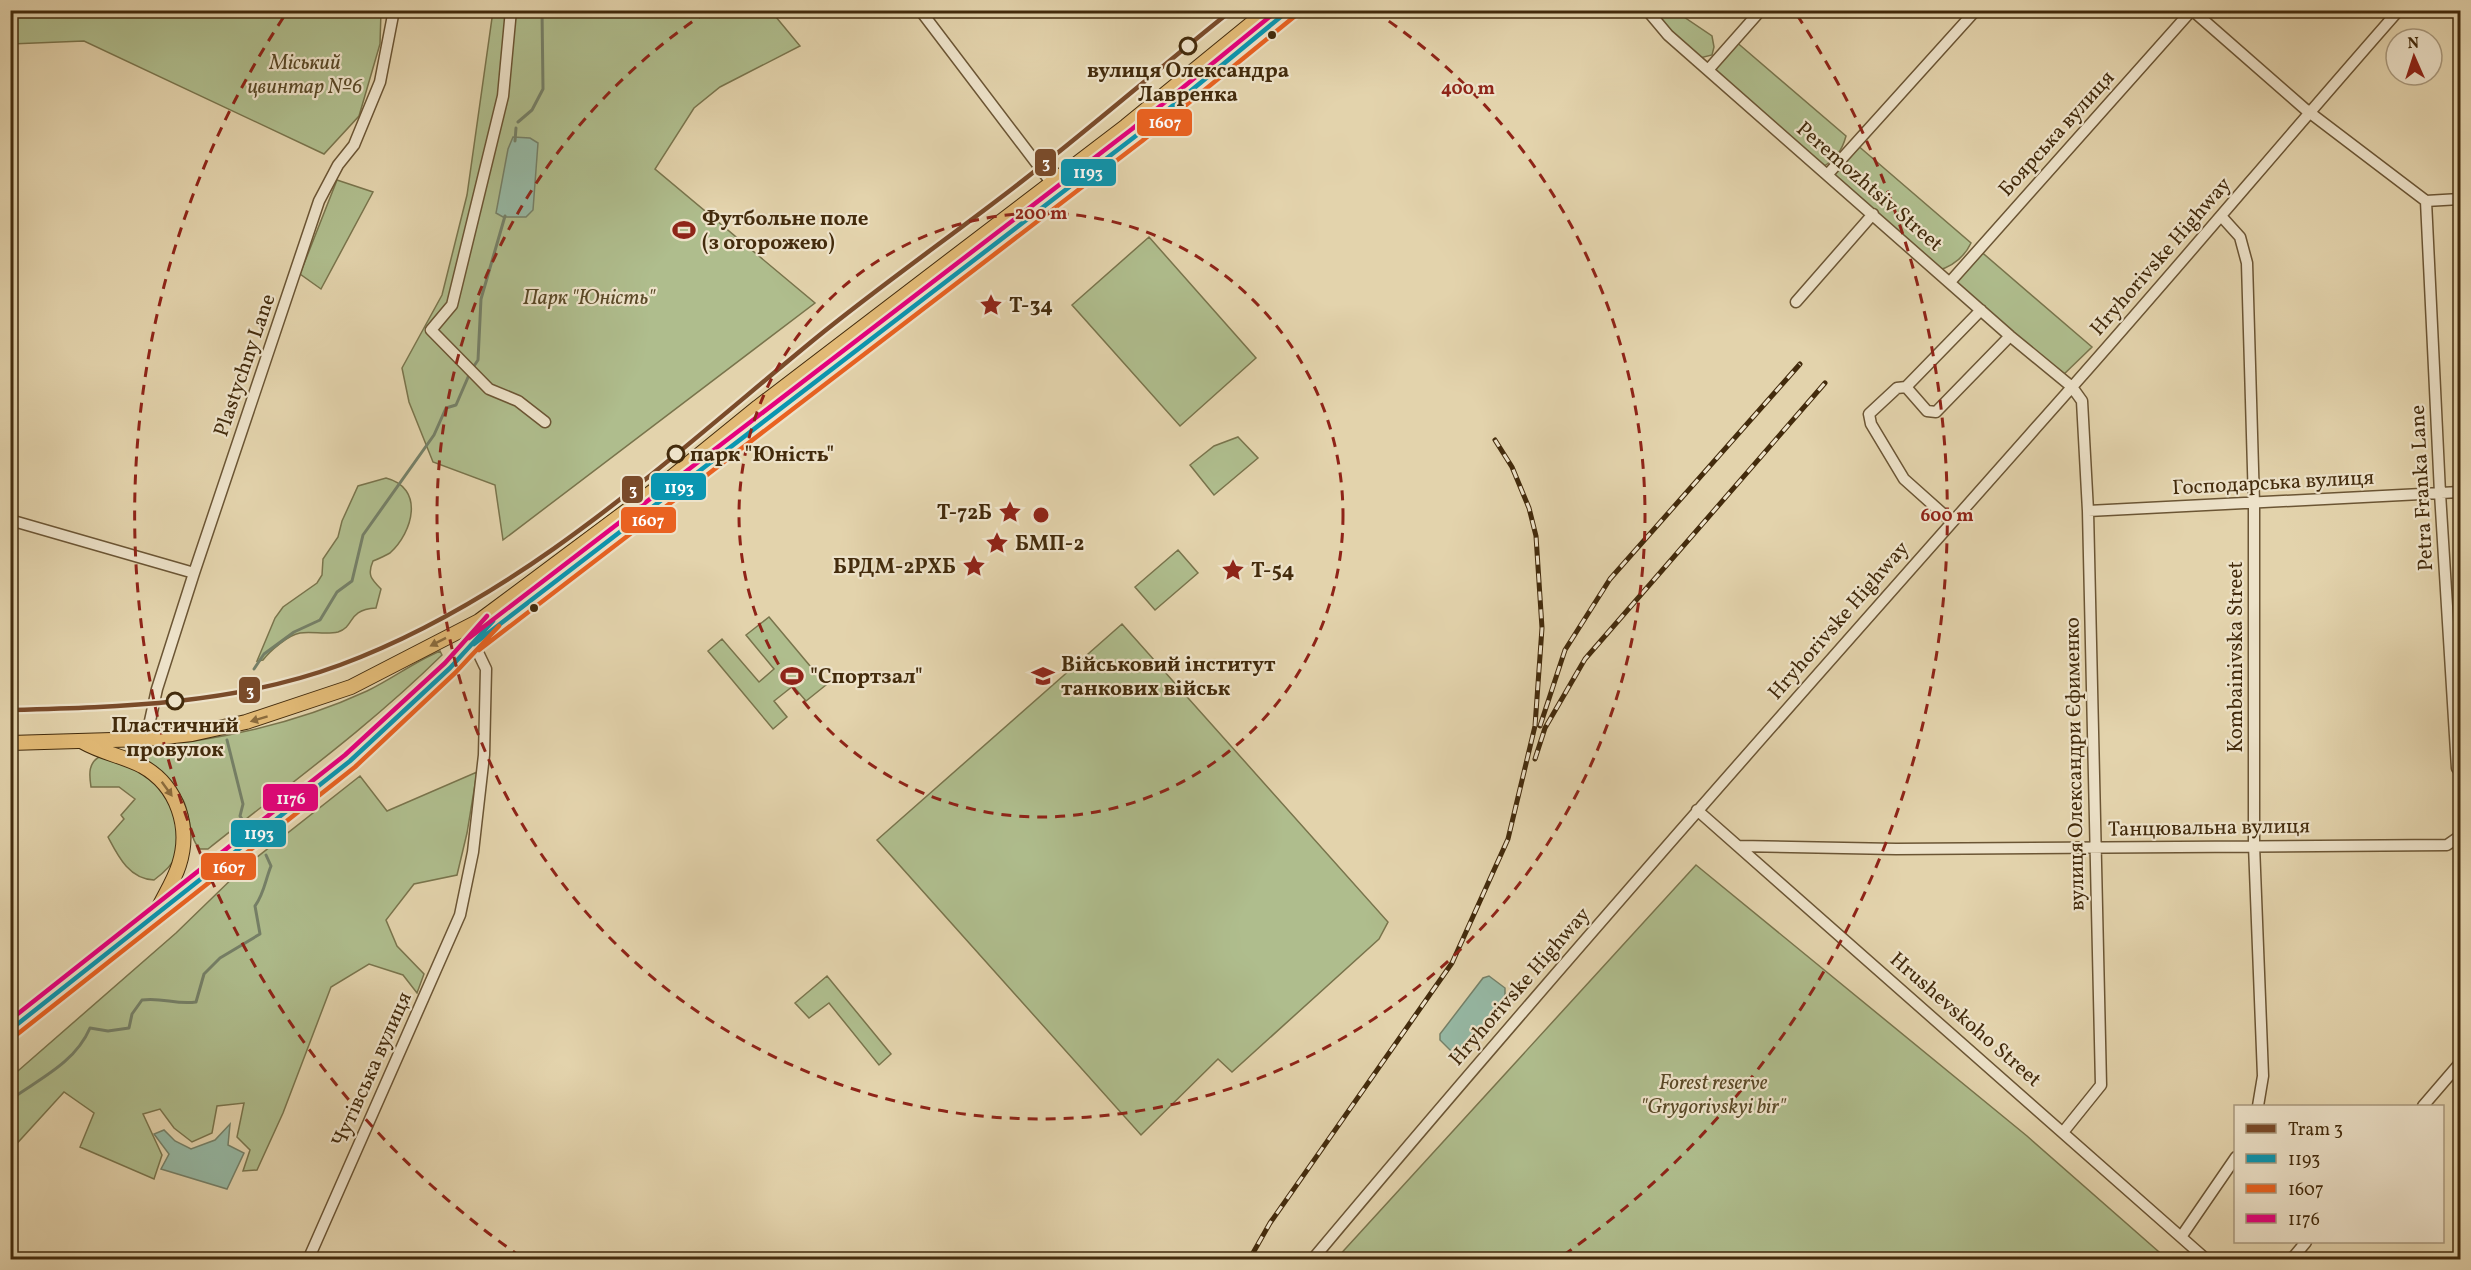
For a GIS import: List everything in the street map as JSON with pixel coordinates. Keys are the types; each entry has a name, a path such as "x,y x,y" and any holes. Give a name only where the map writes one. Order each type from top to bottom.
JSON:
{"main road":[{"path":"10,743 146,739 192,734 246,722 301,706 351,687 479,621 579,547 1135,119 1268,10"},
{"path":"474,644 1060,194 1290,10"},
{"path":"10,1030 350,761 474,644 525,588"},
{"path":"140,765 135,753 137,746 146,739"},
{"path":"81,741 140,765 157,776 171,793 180,810 183,825 182,852 178,867 156,914"}],"street":[{"name":"Plastychny Lane","path":"146,739 157,689 194,573 319,201 338,165 354,145 380,82 394,10"},
{"path":"511,10 503,96 452,305 431,330 475,378 489,389 518,401 545,422"},
{"path":"920,10 1060,194"},
{"name":"Peremozhtsiv Street","path":"1647,10 1668,35 2010,336 2072,387"},
{"path":"1708,70 1761,10"},
{"path":"1828,174 1976,10"},
{"path":"2192,10 2309,112 2426,201 2460,199"},
{"name":"Боярська вулиця","path":"1950,282 2192,10"},
{"name":"Hryhorivske Highway","path":"1312,1260 1445,1100 1697,810 2072,387 2399,10"},
{"name":"Petra Franka Lane","path":"2426,201 2440,493 2456,643 2457,768 2460,772"},
{"path":"1796,302 1873,214"},
{"name":"Kombainivska Street","path":"2221,216 2240,237 2247,263 2254,503 2254,845 2263,1076 2258,1105"},
{"path":"1951,521 1904,479 1891,462 1869,419 1871,411 1898,388 1906,387 1981,310"},
{"path":"1906,387 1927,411 1936,412 2010,336"},
{"name":"вулиця Олександри Єфименко","path":"2064,1131 2101,1085 2088,511 2082,401 2072,387"},
{"name":"Господарська вулиця","path":"2088,511 2460,492"},
{"path":"10,520 194,573"},
{"name":"Чутівська вулиця","path":"308,1260 460,915 473,852 484,755 486,669 474,644"},
{"name":"Hrushevskoho Street","path":"1697,810 2064,1131 2207,1260"},
{"name":"Танцювальна вулиця","path":"1739,846 2096,848 2447,845 2460,836"},
{"path":"2425,1105 2460,1063"},
{"path":"2181,1237 2234,1158"},
{"path":"2291,1260 2305,1243"}],"green space":[{"name":"Міський цвинтар №6","path":"10,11 381,11 380,44 359,116 324,154 84,41 11,44"},
{"name":"Парк \"Юність\"","path":"493,11 771,11 800,46 720,87 694,108 655,169 815,303 503,540 495,485 433,462 409,402 402,368 442,295 467,195"},
{"path":"1647,11 1675,11 1712,36 1714,47 1712,55 1696,59"},
{"path":"1734,40 1846,136 1840,151 1830,162 1821,168 1717,78 1715,62"},
{"path":"1856,144 1971,243 1957,261 1937,271 1828,174"},
{"path":"337,180 373,192 321,289 300,274"},
{"path":"1149,237 1256,358 1180,426 1072,305"},
{"path":"1978,249 2092,347 2061,377 1950,282"},
{"path":"1238,437 1258,458 1214,495 1190,465 1214,446"},
{"path":"386,478 398,483 406,491 411,511 405,534 398,544 390,553 373,561 371,566 371,576 381,589 376,608 360,612 344,629 338,632 295,634 263,660 257,661 275,618 283,607 317,583 322,575 323,559 338,537 342,521 358,486"},
{"path":"1178,550 1198,573 1155,610 1135,587"},
{"name":"\"Спортзал\"","path":"769,617 826,685 806,701 793,686 774,701 787,717 773,729 708,651 722,639 759,682 774,669 746,635"},
{"path":"1122,624 1388,922 1379,939 1232,1072 1218,1059 1141,1135 877,840"},
{"path":"440,651 442,655 386,707 208,849 200,849 193,839 186,806 179,793 141,754 144,747 229,735 314,712 367,691"},
{"path":"101,756 142,772 162,789 171,803 178,840 176,856 154,880 145,879 131,871 120,859 108,837 124,819 121,815 135,799 119,787 91,787 92,765"},
{"path":"477,772 467,833 457,875 414,884 386,920 397,946 424,974 417,993 403,975 369,964 331,987 283,1113 257,1170 243,1171 250,1150 237,1137 244,1103 217,1106 212,1133 192,1142 174,1128 160,1109 143,1114 162,1155 154,1179 80,1147 94,1113 64,1092 11,1150 11,1077 176,933 242,869 360,776 387,811"},
{"name":"Forest reserve \"Grygorivskyi bir\"","path":"1696,865 2027,1136 2167,1259 1336,1259"},
{"path":"827,976 891,1054 879,1065 829,1003 809,1018 795,1003"}],"shaded area":[{"path":"513,137 530,138 538,143 533,210 526,217 503,217 496,213 508,149"},
{"path":"1489,976 1505,988 1505,1002 1460,1055 1456,1056 1440,1040 1440,1034 1483,978"},
{"path":"230,1124 228,1145 244,1153 227,1189 161,1169 169,1154 154,1134 164,1130 175,1141 191,1149 215,1140"}],"waterway":[{"path":"518,122 532,110 543,89 542,10"},
{"path":"515,141 516,128"},
{"path":"472,369 478,360 481,299 505,216"},
{"path":"254,669 264,654 294,632 320,620 337,592 352,581 363,535 434,435 446,408 456,405 469,375"},
{"path":"227,740 243,804 240,816 242,819"},
{"path":"10,1100 66,1061 90,1028 108,1031 129,1028 132,1014 142,1000 196,1002 204,974 220,958 260,934 255,906 271,866 266,855"}],"railway":[{"path":"1540,726 1565,650 1610,579 1800,364"},
{"path":"1535,759 1545,728 1585,659 1825,383"},
{"path":"1249,1260 1270,1223 1452,963 1508,839 1535,726 1542,628 1536,536 1529,508 1512,467 1495,440"}],"tram line":[{"name":"3","path":"10,710 136,705 219,696 260,688 340,665 407,636 471,602 532,564 591,522 816,338 988,208 1232,10"}],"transit line":[{"name":"1176","path":"469,638 1132,129 1278,10"},
{"name":"1193","path":"474,644 1137,135 1289,10"},
{"name":"1607","path":"479,650 1142,141 1295,16"},
{"name":"1176","path":"10,1020 345,755 445,663 487,616"},
{"name":"1193","path":"10,1030 350,761 450,668 493,621"},
{"name":"1607","path":"15,1036 355,767 455,673 499,626"}],"place":[{"name":"вулиця Олександра Лавренка","path":"1188,46"},
{"name":"Футбольне поле (з огорожею)","path":"684,230"},
{"name":"T-34","path":"991,305"},
{"name":"парк \"Юність\"","path":"676,454"},
{"name":"Т-72Б","path":"1010,512"},
{"name":"БМП-2","path":"997,543"},
{"name":"БРДМ-2РХБ","path":"974,566"},
{"name":"Т-54","path":"1233,570"},
{"name":"\"Спортзал\"","path":"792,676"},
{"name":"Військовий інститут танкових військ","path":"1043,676"},
{"name":"Пластичний провулок","path":"175,701"}]}
